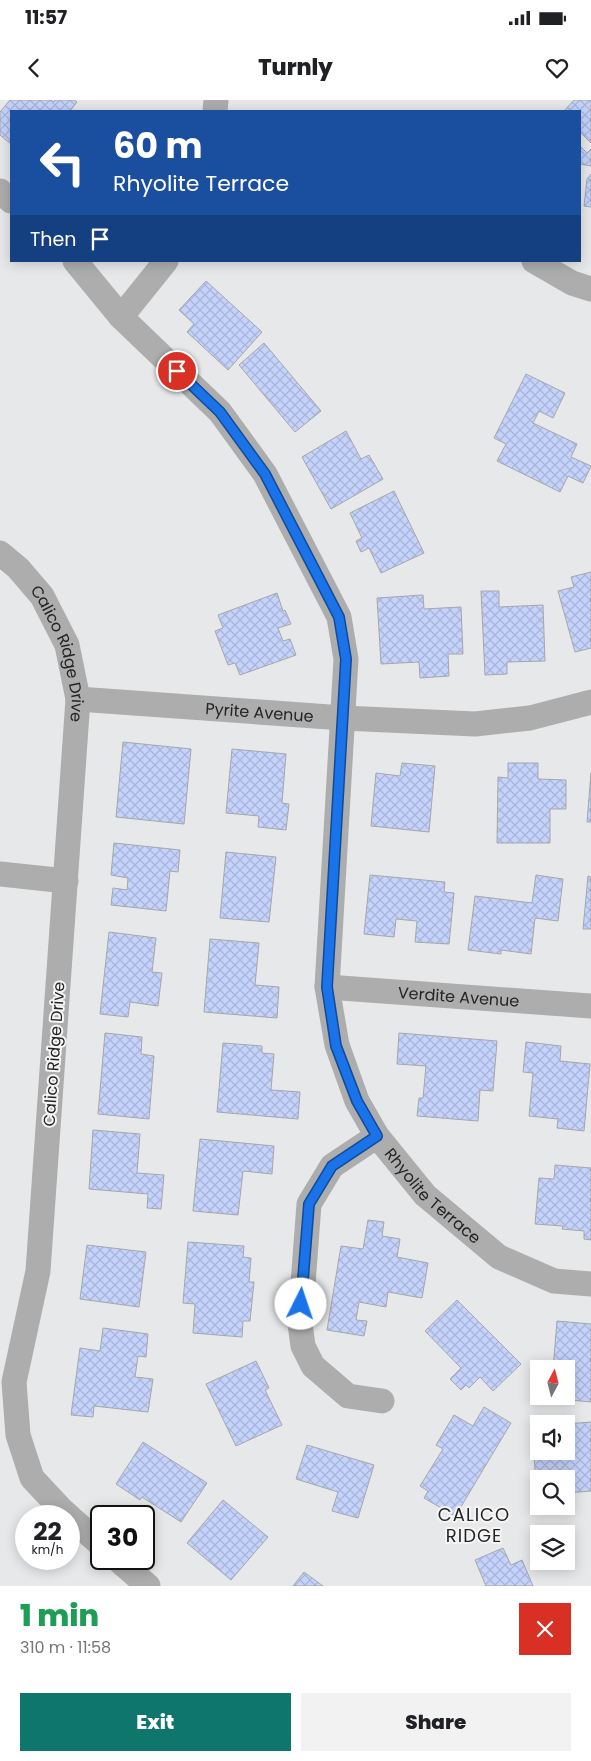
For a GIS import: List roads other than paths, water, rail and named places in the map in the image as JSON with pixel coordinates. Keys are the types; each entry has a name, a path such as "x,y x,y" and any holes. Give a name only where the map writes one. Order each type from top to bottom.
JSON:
{"street":[{"path":"0,192 10,200"},
{"name":"Rhyolite Terrace","path":"76,262 121,317 220,412 265,474 339,617 346,659 327,987 336,1046 357,1101 377,1136 425,1195 500,1257 554,1281 591,1284"},
{"path":"121,317 165,262"},
{"path":"536,262 572,283 591,288"},
{"name":"Calico Ridge Drive","path":"0,553 18,568 42,596 67,645 78,699 38,1271 7,1381 18,1435 32,1478 61,1509 90,1535"},
{"name":"Pyrite Avenue","path":"78,699 343,718 475,724 530,718 591,702"},
{"path":"0,874 66,881"},
{"name":"Verdite Avenue","path":"327,987 591,1006"},
{"path":"377,1136 332,1166 309,1204 300,1324 303,1346 313,1366 348,1396 382,1401"},
{"path":"130,1570 148,1586"}],"district":[{"name":"CALICO RIDGE","path":"474,1524"}]}
